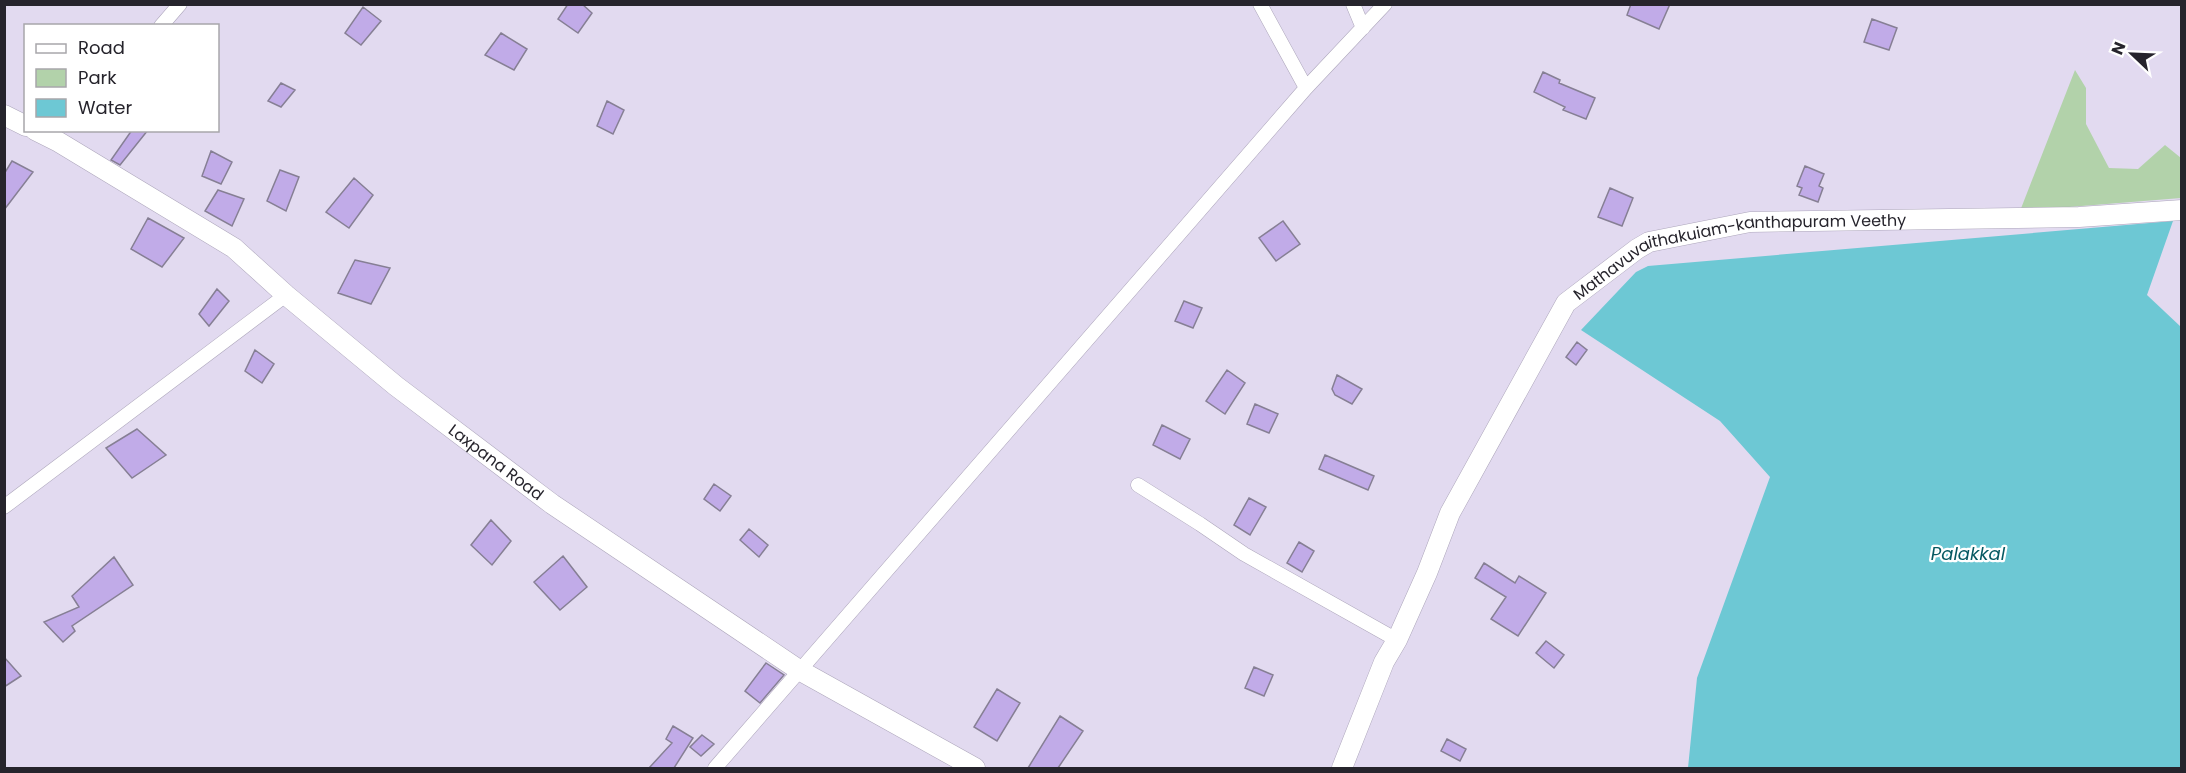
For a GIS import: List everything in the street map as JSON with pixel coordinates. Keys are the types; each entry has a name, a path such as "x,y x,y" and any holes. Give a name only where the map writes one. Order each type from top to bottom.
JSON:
{"street":[{"path":"163,24 180,4"},
{"path":"1260,4 1306,88"},
{"path":"1353,4 1363,28"},
{"path":"715,768 1306,88 1385,4"},
{"path":"4,115 24,125"},
{"name":"Laxpana Road","path":"44,132 62,136 234,248 286,295 396,386 552,504 799,670 975,768"},
{"name":"Mathavuvaithakuiam-kanthapuram Veethy","path":"1342,768 1384,662 1398,640 1450,513 1566,303 1650,242 1750,222 2079,217 2181,210"},
{"path":"4,507 286,295"},
{"path":"1138,485 1244,554 1398,640"}],"green space":[{"path":"2075,70 2086,88 2086,124 2109,168 2138,169 2165,145 2181,158 2181,198 2020,211"}],"water":[{"name":"Palakkal","path":"2173,221 2147,295 2181,327 2181,768 1688,768 1697,678 1770,477 1720,421 1581,330 1636,272 1648,266"}],"building":[{"path":"568,4 582,4 592,13 578,33 558,19"},
{"path":"1631,4 1670,4 1659,29 1627,15"},
{"path":"363,7 381,21 361,45 345,33"},
{"path":"1872,19 1897,28 1889,50 1864,42"},
{"path":"501,33 527,49 514,70 485,55"},
{"path":"1543,72 1560,80 1559,83 1595,98 1586,119 1563,110 1565,107 1534,92"},
{"path":"281,83 295,90 281,107 268,101"},
{"path":"607,101 624,110 613,134 597,126"},
{"path":"131,132 146,132 120,165 111,160"},
{"path":"211,151 232,162 221,184 202,176"},
{"path":"12,161 33,172 4,210 4,174"},
{"path":"1805,166 1824,174 1819,186 1823,188 1818,202 1799,195 1802,188 1797,186"},
{"path":"280,170 299,177 286,211 267,201"},
{"path":"354,178 373,195 349,228 326,212"},
{"path":"1610,188 1633,198 1622,226 1598,217"},
{"path":"218,190 244,199 232,226 205,211"},
{"path":"148,218 184,238 162,267 131,249"},
{"path":"1283,221 1300,244 1276,261 1259,238"},
{"path":"355,260 390,268 371,304 338,293"},
{"path":"217,289 229,301 209,326 199,314"},
{"path":"1184,301 1202,308 1193,328 1175,321"},
{"path":"1577,342 1587,350 1576,365 1566,357"},
{"path":"255,350 274,364 262,383 245,371"},
{"path":"1227,370 1245,383 1225,414 1206,401"},
{"path":"1337,375 1362,389 1352,404 1335,395 1332,389"},
{"path":"1255,404 1278,414 1269,433 1247,424"},
{"path":"1162,425 1190,439 1180,459 1153,445"},
{"path":"137,429 166,455 132,478 106,448"},
{"path":"1325,455 1374,476 1368,490 1319,469"},
{"path":"714,484 731,496 720,511 704,499"},
{"path":"1249,498 1266,507 1250,535 1234,525"},
{"path":"491,520 511,541 492,565 471,545"},
{"path":"749,529 768,545 759,557 740,540"},
{"path":"1299,542 1314,551 1302,572 1287,563"},
{"path":"563,556 587,587 560,610 534,582"},
{"path":"114,557 133,585 72,626 75,631 63,642 44,622 79,607 72,596"},
{"path":"1484,563 1515,583 1519,576 1546,593 1518,636 1491,619 1506,597 1475,578"},
{"path":"1546,641 1564,655 1554,668 1536,653"},
{"path":"4,657 21,676 4,687"},
{"path":"766,663 784,675 760,703 745,691"},
{"path":"1254,667 1273,675 1264,696 1245,688"},
{"path":"997,689 1020,703 997,741 974,727"},
{"path":"1060,716 1083,731 1058,768 1028,768"},
{"path":"673,726 693,738 674,768 649,768 672,743 666,739"},
{"path":"702,735 714,744 701,756 690,747"},
{"path":"1447,739 1466,749 1460,761 1441,751"}]}
